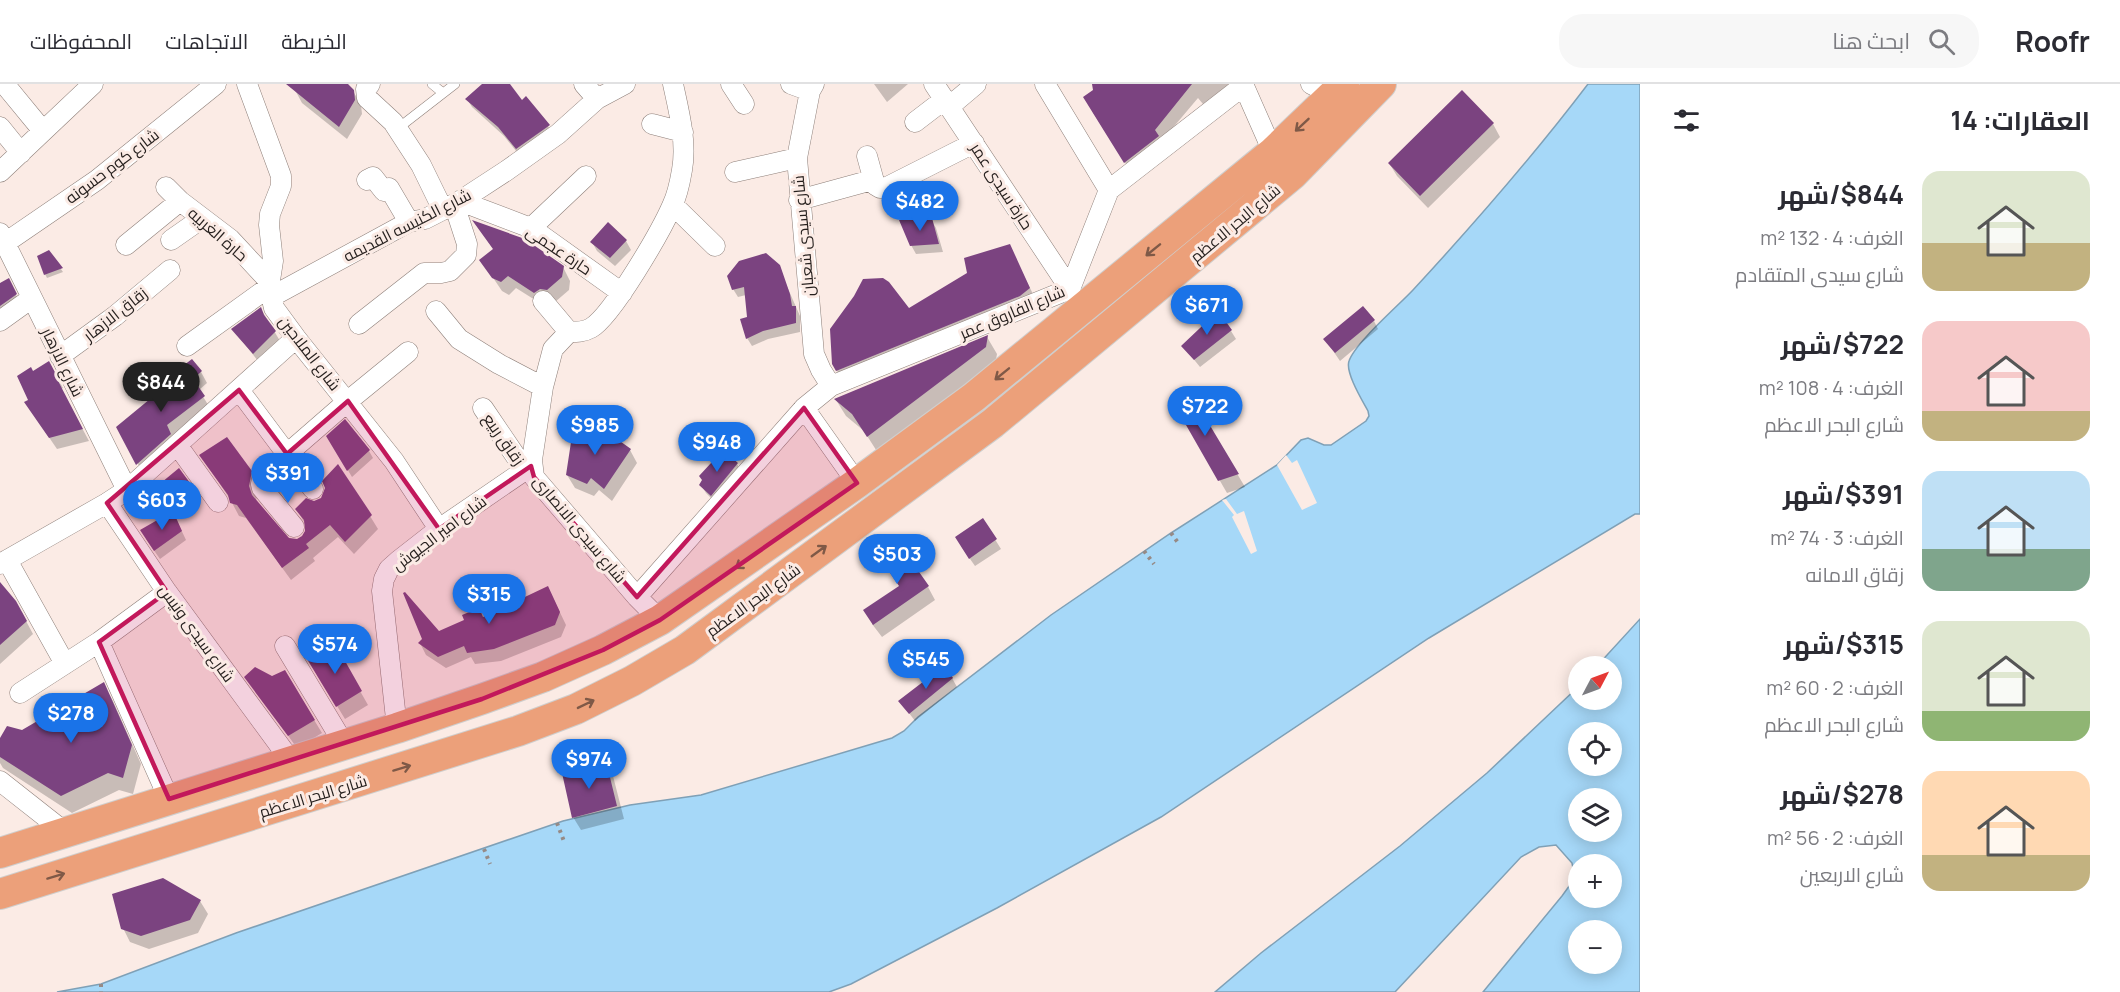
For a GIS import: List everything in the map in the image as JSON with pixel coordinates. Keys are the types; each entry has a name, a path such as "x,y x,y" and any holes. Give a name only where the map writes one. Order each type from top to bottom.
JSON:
{"main road":[{"name":"شارع البحر الاعظم","path":"0,894 518,731 576,709 632,681 685,650 993,423 1292,175 1381,84"},
{"name":"شارع البحر الاعظم","path":"0,853 397,728 543,677 603,650 660,620 857,483 974,397 1273,152 1330,87"}],"street":[{"path":"0,172 92,84"},
{"name":"شارع كوم حسونه","path":"3,238 97,180 216,84"},
{"path":"247,84 281,176 278,195 270,214 273,261 270,288"},
{"path":"584,84 597,99"},
{"name":"شارع الكنيسه القديمه","path":"187,346 270,288 409,222 424,219 452,205 558,134 597,99 626,84"},
{"path":"543,301 569,333 582,332 593,327 622,293 673,205 682,169 683,132 673,84"},
{"path":"731,84 744,104"},
{"path":"791,84 812,88"},
{"path":"915,122 943,97 976,84"},
{"path":"1046,84 1109,190 1243,85 1273,152"},
{"path":"6,86 43,131"},
{"name":"شارع سيدى شعبان","path":"812,88 797,158 799,200 814,354 831,387"},
{"path":"359,324 424,273 450,271 466,255 467,244 452,205 369,91"},
{"name":"حارة سيدى عمر","path":"943,97 1070,289"},
{"path":"652,124 683,132"},
{"path":"0,127 21,153"},
{"path":"867,156 872,180 880,188 887,187 974,143"},
{"path":"735,172 797,158"},
{"path":"531,228 586,176"},
{"path":"367,180 373,177 384,191 390,188 409,222"},
{"path":"799,200 872,180"},
{"name":"شارع الفاروق عمر","path":"804,408 831,387 1070,289 1109,190"},
{"name":"حارة الغربيه","path":"126,245 173,194 201,219 230,239 270,288"},
{"name":"حارة عجمى","path":"452,205 531,228 622,293"},
{"path":"673,205 715,246"},
{"path":"171,240 201,219"},
{"name":"شارع الازهار","path":"3,238 127,490"},
{"name":"زقاق الازهار","path":"60,356 115,316 170,270"},
{"name":"شارع الملاحين","path":"270,288 274,308 394,461 439,529"},
{"path":"0,321 32,298"},
{"path":"436,311 459,339 499,364 543,387"},
{"name":"شارع سيدى الانصارى","path":"569,333 554,349 543,387 528,468 637,597 660,620"},
{"path":"65,664 4,562 127,490 296,338"},
{"path":"294,527 261,484 263,475 408,352"},
{"path":"239,390 313,489"},
{"name":"زقاق ربيع","path":"483,408 528,468"},
{"path":"637,597 804,408 857,483"},
{"path":"178,446 218,502"},
{"name":"شارع امير الجيوش","path":"397,728 382,591 389,569 439,529 528,468"},
{"name":"شارع سيدى ونيس","path":"107,503 167,592 291,761"},
{"path":"20,693 99,642 167,592"},
{"path":"99,642 169,799"},
{"path":"285,646 344,744"},
{"path":"0,781 66,833"}],"lane":[{"path":"432,84 442,93"},
{"path":"397,129 454,84"}],"path":[{"path":"1171,533 1179,544"},
{"path":"1144,551 1154,564"},
{"path":"557,823 565,843"},
{"path":"484,849 490,864"},
{"path":"101,984 101,992"}],"highlighted area":[{"path":"239,390 287,454 348,401 439,529 531,466 534,477 637,597 804,408 857,483 660,620 603,650 482,699 169,799 99,642 167,592 107,503"}],"water":[{"path":"1588,84 1640,84 1640,514 1635,514 1429,638 1161,817 997,908 851,984 829,992 57,992 101,984 236,933 563,821 630,805 701,795 892,738 904,731 918,717 1051,615 1171,533 1277,465 1301,440 1308,438 1324,445 1331,445 1366,421 1369,416 1368,411 1349,372 1349,361 1353,353 1481,215"},
{"path":"1640,619 1640,992 1483,992 1568,888 1568,908 1622,908 1622,854 1568,854 1568,858 1556,845 1539,847 1521,857 1395,992 1215,992 1261,953 1400,846 1487,773 1568,696 1568,710 1622,710 1622,656 1606,656"}],"pier":[{"path":"1286,455 1292,463 1297,460 1317,503 1302,510 1277,465"},
{"path":"1226,499 1237,514 1244,511 1257,551 1251,554 1232,517 1234,515 1222,500"}],"building":[{"path":"286,84 348,84 354,90 355,100 339,127"},
{"path":"482,84 510,84 522,100 526,96 550,125 516,149 498,127 465,99"},
{"path":"1092,84 1192,84 1155,130 1159,136 1124,163 1083,97 1093,90"},
{"path":"1462,90 1494,123 1420,196 1388,163"},
{"path":"932,218 939,244 910,246 899,220"},
{"path":"472,220 525,239 564,266 562,277 547,290 540,289 534,293 508,276 501,282 492,278 479,260 493,249"},
{"path":"608,222 627,240 610,258 590,242"},
{"path":"1010,244 1030,288 1020,296 836,371 832,364 830,329 854,296 863,279 883,278 889,282 909,308 967,273 964,258"},
{"path":"49,250 63,268 44,275 37,256"},
{"path":"766,253 780,265 792,306 796,306 796,323 763,331 746,339 740,319 747,317 744,287 732,290 727,276 739,261"},
{"path":"9,278 17,294 0,306 0,283"},
{"path":"1363,306 1375,320 1335,353 1323,339"},
{"path":"261,307 276,331 253,354 231,329"},
{"path":"1218,311 1232,330 1194,360 1181,346"},
{"path":"988,335 986,347 867,437 852,414 834,399"},
{"path":"192,359 202,371 193,379 205,396 167,425 171,434 136,465 116,427 150,399 175,388 167,378"},
{"path":"49,361 83,429 49,438 24,402 28,400 17,376 31,367 33,371"},
{"path":"1190,392 1239,474 1218,481 1170,397"},
{"path":"345,419 370,450 347,471 326,436"},
{"path":"596,424 631,449 604,489 591,478 587,484 566,475 573,429 582,436"},
{"path":"227,437 252,471 249,486 252,495 289,538 297,539 305,531 304,520 295,509 306,498 314,501 321,498 325,488 322,481 338,464 372,515 345,542 330,525 306,544 309,548 282,568 237,505 230,503 228,495 199,455"},
{"path":"723,450 738,463 711,496 699,485 702,480 699,476"},
{"path":"179,468 193,487 185,484 161,504 150,492"},
{"path":"173,511 182,531 154,551 140,530"},
{"path":"983,518 997,539 969,559 955,537"},
{"path":"900,545 929,586 873,625 863,610 899,586 880,558"},
{"path":"0,582 16,601 27,621 0,645"},
{"path":"548,586 560,612 555,625 494,649 467,653 464,646 438,657 418,643 422,639 403,593 405,592 439,631 464,620 462,615 479,608 483,617"},
{"path":"336,645 362,691 336,707 307,659"},
{"path":"945,665 953,678 909,714 898,701"},
{"path":"255,667 272,676 285,670 315,720 288,736 244,677"},
{"path":"104,682 132,745 123,778 108,773 61,796 0,757 0,738 7,726 22,730"},
{"path":"606,761 617,806 572,818 562,773"},
{"path":"163,878 201,900 190,920 141,936 121,929 112,894"}]}
